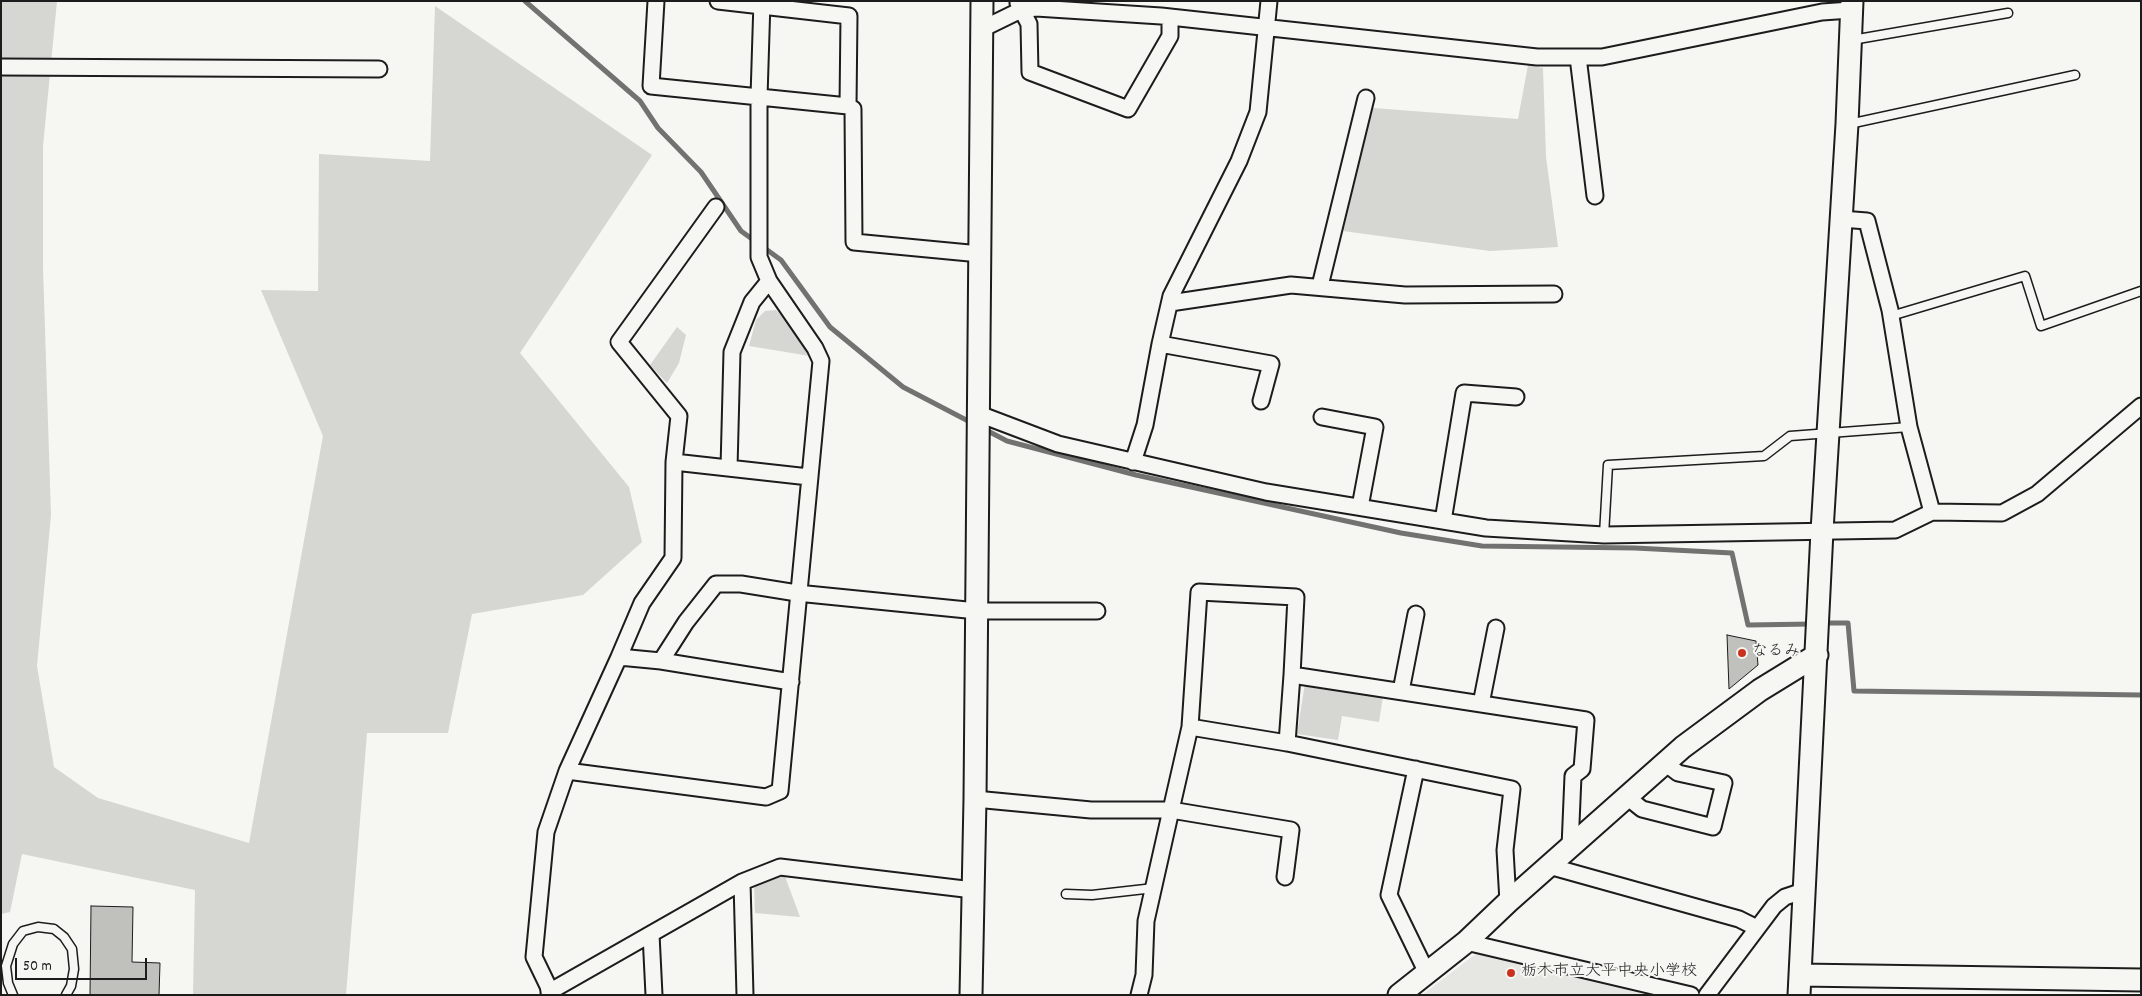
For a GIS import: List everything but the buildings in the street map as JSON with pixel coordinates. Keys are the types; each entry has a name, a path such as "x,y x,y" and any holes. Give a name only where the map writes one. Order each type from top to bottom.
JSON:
{"street":[{"path":"656,1 651,86 848,106 854,109 854,242 980,254"},
{"path":"718,1 762,4 849,16 848,106"},
{"path":"971,995 975,799 982,1"},
{"path":"1132,462 1145,425 1160,344 1170,303 1204,228 1239,161 1258,112 1265,26 1269,1"},
{"path":"567,771 766,797 780,790 821,361 815,348 769,281 759,257 759,97 762,4"},
{"path":"982,29 1019,6 1164,11 1265,26 1537,57 1602,57 1821,7 1852,6 1847,124 1822,531 1799,985 2141,980"},
{"path":"1019,6 1029,24 1030,72 1128,109 1170,36 1164,11"},
{"path":"1578,57 1595,196"},
{"path":"1,67 379,69"},
{"path":"1320,286 1366,98"},
{"path":"716,207 619,342 679,416 674,462 673,558 642,603 620,657 567,771 546,832 534,957 548,986 549,993 742,882 780,867 973,890"},
{"path":"1841,219 1867,221 1891,316 1909,427 1932,512"},
{"path":"730,468 732,352 752,302 769,281"},
{"path":"1170,303 1291,285 1405,294 1554,294"},
{"path":"1160,344 1271,364 1261,401"},
{"path":"1444,521 1464,393 1516,398"},
{"path":"978,414 1058,444 1266,492 1486,528 1604,535 1895,530 1932,512 2002,513 2037,494 2141,406"},
{"path":"1322,417 1375,426 1360,507"},
{"path":"674,462 809,477"},
{"path":"661,661 686,622 716,584 741,584 977,611 1097,611"},
{"path":"1139,995 1144,975 1146,921 1190,727 1199,592 1296,598 1288,743"},
{"path":"1401,691 1416,614"},
{"path":"1481,704 1496,628"},
{"path":"1399,995 1466,942 1508,902 1683,746 1760,690 1817,655"},
{"path":"620,657 661,661 791,682"},
{"path":"1292,674 1586,720 1582,769 1573,776 1570,847"},
{"path":"1190,727 1288,743 1512,789 1505,850 1508,902"},
{"path":"1627,797 1642,808 1713,826 1724,784 1678,773 1665,763"},
{"path":"1416,770 1389,895 1427,973"},
{"path":"975,799 1091,810 1172,810 1291,830 1285,877"},
{"path":"1549,866 1739,919 1757,928"},
{"path":"742,882 746,995"},
{"path":"1707,995 1774,906 1785,897 1803,891"},
{"path":"651,934 654,995"},
{"path":"1466,942 1691,995"}],"lane":[{"path":"1850,40 2008,13"},
{"path":"1847,124 2075,75"},
{"path":"1891,316 2026,276 2041,326 2141,291"},
{"path":"1604,535 1608,465 1764,456 1790,436 1909,427"},
{"path":"1066,894 1092,895 1154,888"},
{"path":"13,995 4,966 14,944 23,931 38,927 54,929 64,937 72,949 74,969 71,986 66,995"}],"shaded area":[{"path":"1,1 57,1 43,146 43,268 51,515 37,666 54,767 98,798 249,843 323,436 261,290 318,291 319,154 430,161 435,6 652,155 520,353 629,487 642,542 583,595 472,614 448,733 367,733 346,995 193,995 195,890 22,854 10,912 1,914"},
{"path":"1528,65 1543,68 1546,157 1558,247 1490,251 1343,231 1373,108 1518,119"},
{"path":"776,310 784,318 810,356 749,346 756,320 765,311"},
{"path":"677,327 686,335 679,363 667,383 650,365"},
{"path":"1305,683 1383,696 1379,722 1342,716 1338,740 1297,734"},
{"path":"783,871 800,917 755,913 754,883"},
{"name":"栃木市立大平中央小学校","path":"1481,950 1661,995 1422,995"}],"waterway":[{"path":"525,1 640,101 658,128 701,172 741,231 781,260 830,327 903,387 972,423"},
{"path":"984,429 1007,441 1136,475 1401,533 1482,546 1635,548 1732,553 1748,625 1813,624"},
{"path":"1821,623 1848,623 1854,691 2141,695"}],"place":[{"name":"なるみ","path":"1742,653"},
{"name":"栃木市立大平中央小学校","path":"1511,973"}]}
